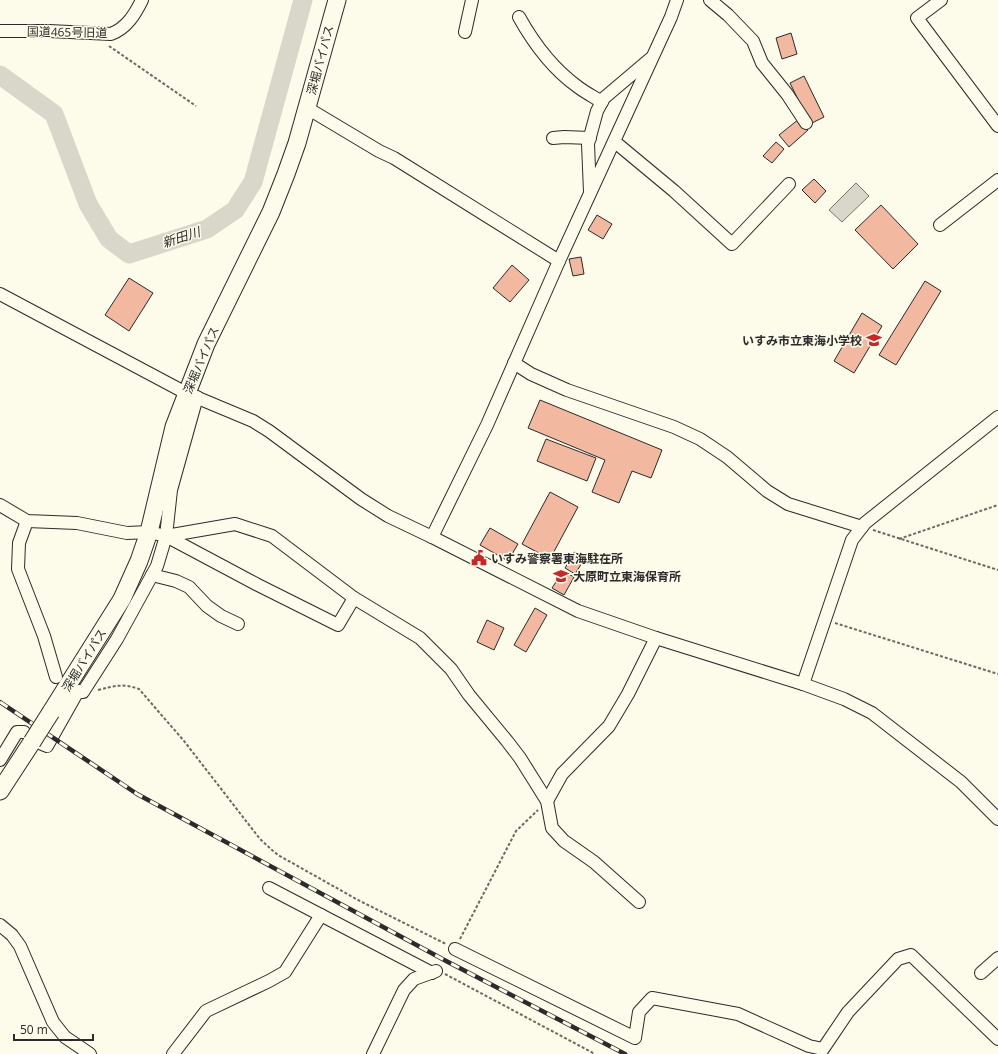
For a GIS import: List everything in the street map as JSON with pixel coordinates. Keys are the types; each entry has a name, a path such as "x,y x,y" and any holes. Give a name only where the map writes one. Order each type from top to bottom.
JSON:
{"highway":[{"name":"深堀バイパス","path":"33,740 122,599 139,561 149,532 174,427 191,395 206,344 270,212 286,174 307,108 337,0"},
{"path":"0,790 33,740"}],"street":[{"name":"国道465号旧道","path":"0,31 49,31 111,34 126,25 134,16 142,0"},
{"path":"465,32 472,0"},
{"path":"432,537 487,425 559,261 654,56 677,0"},
{"path":"710,0 728,15 753,41 762,63 787,94 806,123"},
{"path":"941,0 918,18 998,126"},
{"path":"519,17 546,57 578,87 602,102"},
{"path":"590,194 588,144 597,111 604,98 654,56"},
{"path":"307,108 379,151 394,158 559,261"},
{"path":"553,138 590,138"},
{"path":"615,142 668,186 732,244 789,184"},
{"path":"940,225 998,180"},
{"path":"0,294 191,395 253,421 269,431 361,499 388,516 578,611 656,638 802,684 844,699 872,713 961,782 998,819"},
{"path":"514,363 531,374 567,390 674,427 700,439 727,457 767,491 788,504 862,527"},
{"path":"0,760 17,732 46,746 80,692 117,639 157,566 166,536 171,490 191,395"},
{"path":"802,684 852,540 862,527 998,417"},
{"path":"0,505 27,521 77,523 127,533 149,532 166,536 258,585 338,624 354,598"},
{"path":"27,521 18,543 18,569 44,636 56,677"},
{"path":"166,536 235,524 272,536 354,598 420,638 451,669 469,695 507,740 547,801 552,828 564,841 594,862 639,902"},
{"path":"152,575 176,581 189,587 207,606 221,616 238,624"},
{"path":"547,801 562,774 609,726 628,694 656,638"},
{"path":"269,888 435,971"},
{"path":"173,1054 206,1011 285,972 321,915"},
{"path":"0,925 12,935 20,946 53,1022 65,1037 90,1054"},
{"path":"455,949 635,1038 639,1012 652,998 738,1014 809,1046 823,1049 848,1012 898,959 911,955 998,1039"},
{"path":"981,974 998,958"},
{"path":"373,1054 404,990 414,979 435,971"}],"path":[{"path":"99,34 110,46 196,106"},
{"path":"899,539 998,505"},
{"path":"862,527 998,570"},
{"path":"824,620 998,674"},
{"path":"80,692 92,692 115,686 128,685 139,690 184,741 260,839 278,855 358,900 455,949 516,831 547,801"},
{"path":"435,971 595,1054"}],"shaded area":[{"path":"856,183 869,196 842,222 829,210"}],"building":[{"path":"791,33 797,54 782,59 776,38"},
{"path":"804,76 824,117 810,124 790,83"},
{"path":"799,119 808,130 789,147 779,135"},
{"path":"776,142 784,149 772,163 763,156"},
{"path":"814,179 826,191 815,203 802,190"},
{"path":"881,205 918,244 893,269 855,230"},
{"path":"597,215 612,224 603,239 588,230"},
{"path":"581,257 584,274 573,276 569,259"},
{"path":"512,265 529,280 510,302 493,288"},
{"path":"129,278 153,293 129,331 105,315"},
{"path":"925,281 941,291 896,365 879,355"},
{"path":"862,313 882,326 854,373 834,361"},
{"path":"540,400 662,450 651,478 632,471 619,503 592,492 605,460 528,428"},
{"path":"546,439 596,458 587,481 537,461"},
{"path":"550,492 578,507 550,559 522,544"},
{"path":"490,528 518,544 508,561 480,545"},
{"path":"574,552 585,558 575,574 565,568"},
{"path":"563,571 574,577 564,595 552,588"},
{"path":"535,608 547,615 526,652 514,645"},
{"path":"487,620 504,628 494,650 477,642"}],"waterway":[{"name":"新田川","path":"0,75 54,114 88,204 109,239 129,254 207,229 235,210 253,182 303,0"}],"railway":[{"path":"0,702 137,794 448,962 625,1054"}],"place":[{"name":"いすみ市立東海小学校","path":"874,340"},
{"name":"いすみ警察署東海駐在所","path":"479,558"},
{"name":"大原町立東海保育所","path":"561,576"}]}
